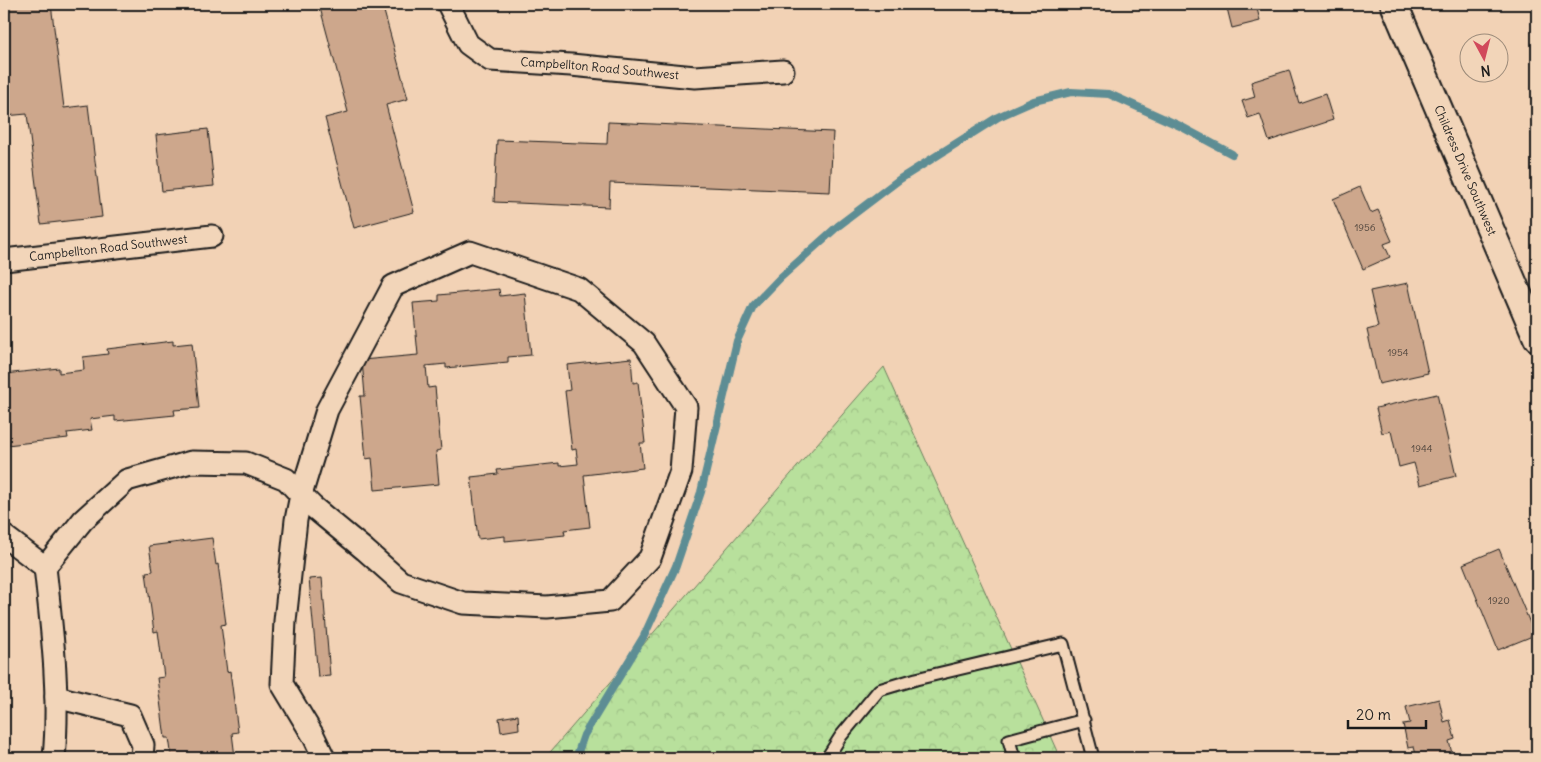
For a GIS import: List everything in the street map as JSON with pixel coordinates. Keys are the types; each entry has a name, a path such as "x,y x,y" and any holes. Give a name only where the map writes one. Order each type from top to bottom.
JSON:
{"street":[{"name":"Campbellton Road Southwest","path":"448,4 468,44 490,60 571,65 695,77 783,71"},
{"name":"Childress Drive Southwest","path":"1394,4 1537,338"},
{"name":"Campbellton Road Southwest","path":"4,260 212,236"},
{"path":"54,758 56,739 56,668 45,567 83,520 127,480 191,462 246,463 286,480 301,495 313,507 401,582 463,603 547,607 610,601 650,558 681,471 686,407 644,343 579,289 470,252 393,286 327,410 301,495 296,520 285,621 282,684 314,737 324,758"},
{"path":"4,536 45,567"},
{"path":"56,697 130,715 143,745 142,758"}],"lane":[{"path":"827,758 841,736 878,690 916,679 1063,644 1093,758"},
{"path":"1014,758 1010,740 1084,720"}],"green space":[{"path":"884,367 1060,758 545,758 849,407"}],"building":[{"path":"4,4 51,4 64,108 88,105 102,217 41,224 27,114 5,116"},
{"path":"319,4 382,4 408,99 386,105 414,212 354,228 325,118 348,112"},
{"path":"1226,4 1256,4 1260,21 1232,28"},
{"path":"1289,70 1299,103 1325,94 1333,120 1269,141 1260,114 1248,118 1242,101 1255,97 1251,82"},
{"path":"608,122 833,132 830,192 610,183 609,207 494,202 497,140 607,144"},
{"path":"208,129 214,186 162,191 156,135"},
{"path":"1360,187 1371,213 1378,210 1392,241 1384,244 1390,257 1363,269 1333,199"},
{"path":"1408,283 1428,373 1379,384 1367,330 1378,327 1370,291"},
{"path":"499,289 500,296 525,293 531,355 508,357 508,362 446,368 446,364 426,366 428,388 435,387 441,450 436,451 439,484 375,490 372,458 366,459 360,396 365,396 362,360 418,355 413,303 439,301 439,295"},
{"path":"173,341 173,345 192,343 199,408 174,410 175,415 115,421 115,416 90,419 92,430 67,433 68,438 7,445 7,440 4,440 4,374 59,368 59,373 84,370 83,357 108,354 107,349"},
{"path":"631,358 633,383 638,382 645,443 640,443 643,468 584,475 590,527 564,530 565,535 505,541 505,536 478,539 471,477 498,474 497,470 559,463 559,466 578,464 576,449 572,450 565,391 570,390 567,365"},
{"path":"1437,394 1456,476 1420,485 1414,463 1399,467 1391,431 1382,433 1376,408"},
{"path":"212,538 216,565 218,564 226,624 221,625 227,672 230,671 238,732 232,733 235,757 172,758 169,738 165,738 157,678 164,677 158,631 154,632 146,572 153,571 149,546"},
{"path":"1499,549 1535,635 1498,650 1463,564"},
{"path":"322,578 330,676 318,677 309,579"},
{"path":"1439,699 1444,722 1450,720 1455,739 1449,741 1453,758 1417,758 1414,747 1408,748 1403,724 1410,723 1406,707"},
{"path":"518,715 519,729 501,732 499,718"}],"waterway":[{"path":"576,758 584,735 644,636 676,566 701,492 737,341 753,306 780,278 838,226 900,179 998,117 1034,101 1071,92 1109,94 1180,126 1232,154"}]}
